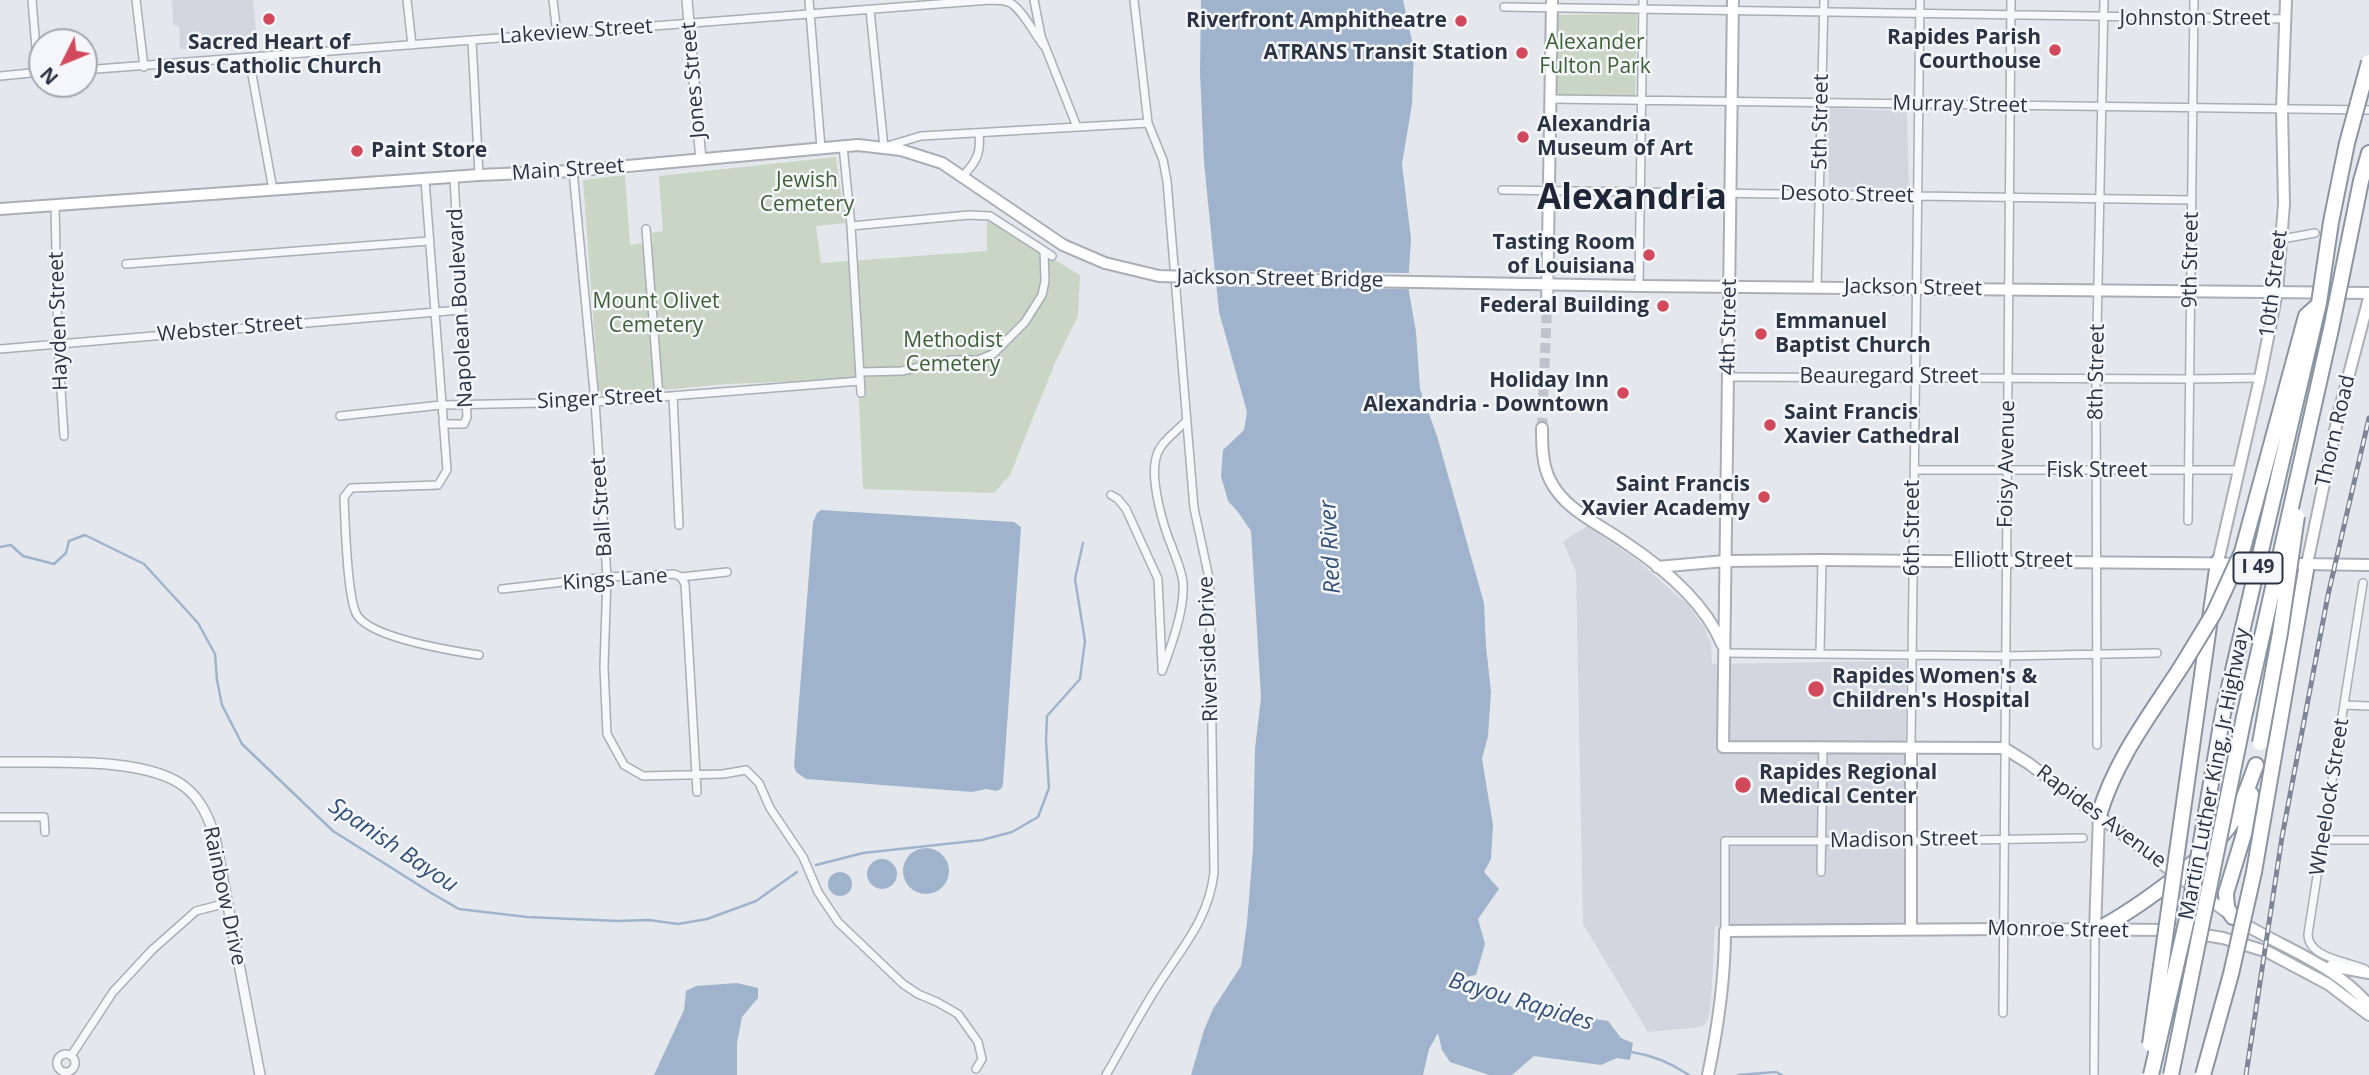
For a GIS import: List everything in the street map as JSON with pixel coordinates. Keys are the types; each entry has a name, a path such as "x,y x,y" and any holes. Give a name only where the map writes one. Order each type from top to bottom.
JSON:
{"highway":[{"name":"Martin Luther King, Jr Highway","path":"2148,1075 2190,906 2223,713 2319,303 2331,222 2347,143 2369,62"},
{"name":"Martin Luther King, Jr Highway","path":"2171,1075 2244,717 2369,153"},
{"path":"2361,181 2369,160"},
{"path":"2099,816 2116,768 2214,613 2242,552 2306,316 2319,303"},
{"path":"2233,917 2227,908 2226,893 2244,834 2280,633 2309,432"},
{"path":"2148,1075 2218,562"},
{"path":"2203,1075 2231,974 2254,872 2307,564"},
{"path":"2095,931 2178,875 2211,846 2236,816 2256,765"}],"main road":[{"name":"10th Street","path":"2218,562 2277,292 2282,239 2282,109 2286,0"},
{"path":"1547,306 1552,4"},
{"name":"4th Street","path":"1733,6 1723,747 1823,746"},
{"name":"Main Street","path":"0,209 479,175 573,171 843,146 884,147 942,163 1063,245 1105,263"},
{"name":"Jackson Street Bridge","path":"1105,263 1138,272 1182,278 1457,282"},
{"name":"Jackson Street","path":"1457,282 2369,295"},
{"name":"Thorn Road","path":"2307,564 2339,412 2369,295"},
{"path":"1542,428 1545,470 1557,492 1572,507 1624,541 1657,567 1690,597 1708,618 1724,653"},
{"name":"Elliott Street","path":"1657,567 1725,561 1822,560 2369,565"},
{"path":"1823,746 2004,748"},
{"name":"6th Street","path":"1911,747 1911,929"},
{"name":"Rapides Avenue","path":"2004,748 2028,762 2233,917 2342,977 2369,1005"},
{"path":"2095,931 2099,816"},
{"name":"Monroe Street","path":"1725,931 2174,930 2250,946 2289,961 2328,984 2369,1015"},
{"path":"1708,1075 1725,972 1725,931"},
{"path":"2309,958 2342,969 2369,972"}],"street":[{"path":"32,0 35,28"},
{"path":"136,0 144,67"},
{"path":"407,0 412,45"},
{"path":"553,0 557,34"},
{"name":"Jones Street","path":"687,0 701,160"},
{"path":"809,0 821,148"},
{"path":"1034,0 1045,47 1077,127"},
{"path":"1134,0 1148,123 1163,160 1167,181 1186,421"},
{"path":"1639,286 1643,0"},
{"name":"5th Street","path":"1817,287 1824,0"},
{"name":"6th Street","path":"1911,747 1920,0"},
{"name":"Foisy Avenue","path":"2003,1013 2011,0"},
{"name":"8th Street","path":"2096,745 2096,377 2104,0"},
{"name":"9th Street","path":"2188,521 2193,0"},
{"name":"Lakeview Street","path":"98,69 870,9 1007,1 1019,11 1045,47"},
{"path":"1504,7 1552,4 1643,10 1733,6 1824,13 2011,16"},
{"path":"870,9 884,147 921,136 1148,123"},
{"name":"Johnston Street","path":"2011,16 2286,19"},
{"path":"472,41 479,175"},
{"path":"249,58 273,190"},
{"path":"0,76 28,73"},
{"name":"Murray Street","path":"1550,99 2369,110"},
{"path":"963,176 979,157 979,132"},
{"path":"843,146 851,226 861,393"},
{"name":"Ball Street","path":"573,171 595,402 607,577 604,667 607,734 624,765 643,776 746,770 759,783 770,808 803,858 818,892 838,922 903,984 958,1014 978,1042 982,1059 976,1069"},
{"name":"Napolean Boulevard","path":"425,180 443,424 464,424 467,405 454,177"},
{"name":"Desoto Street","path":"1502,190 2192,200"},
{"name":"Hayden Street","path":"55,206 58,344 64,436"},
{"path":"851,226 969,215 990,216 1052,256"},
{"path":"646,229 659,397"},
{"path":"2282,239 2315,233"},
{"path":"126,264 429,241"},
{"path":"860,372 902,371 951,360 978,359 993,354 1025,321 1042,295 1045,281 1044,250"},
{"name":"Webster Street","path":"0,349 460,310"},
{"name":"Beauregard Street","path":"1728,377 2260,377"},
{"name":"Singer Street","path":"340,415 441,405 595,402 860,381"},
{"path":"673,396 679,525"},
{"name":"Riverside Drive","path":"1111,495 1126,509 1158,579 1162,671 1171,646 1183,590 1180,568 1168,538 1161,509 1156,483 1156,458 1161,447 1186,421"},
{"name":"Riverside Drive","path":"1106,1075 1156,988 1202,919 1211,895 1214,873 1209,578 1194,508 1186,421"},
{"path":"443,424 447,470 438,485 351,488 344,497 352,600 358,617 374,629 415,643 479,655"},
{"name":"Fisk Street","path":"1914,470 2238,470"},
{"path":"1820,654 1822,560"},
{"name":"Kings Lane","path":"502,589 607,577 674,574 681,577 727,572"},
{"path":"681,577 685,584 697,792"},
{"name":"Wheelock Street","path":"2363,583 2308,941 2319,953 2369,972"},
{"path":"1724,653 2005,656 2157,653"},
{"path":"2345,705 2369,706"},
{"path":"1821,872 1823,746"},
{"name":"Rainbow Drive","path":"0,762 112,765 146,769 185,786 198,801 215,837 260,1075"},
{"path":"0,817 44,817 45,832"},
{"name":"Madison Street","path":"1725,931 1726,841 2082,838"},
{"path":"2322,840 2369,840"},
{"path":"71,1056 113,992 152,950 196,911 227,903"},
{"path":"2094,1075 2095,931"}],"shaded area":[{"path":"172,0 253,0 257,45 180,49 179,26 173,25"},
{"path":"1827,108 1907,111 1909,191 1829,186"},
{"name":"Rapides Regional Medical Center","path":"1587,526 1638,561 1688,605 1704,627 1711,644 1712,664 1906,661 1905,886 1908,925 1715,926 1711,1002 1708,1020 1702,1027 1648,1032 1583,924 1576,572 1563,542"}],"green space":[{"name":"Alexander Fulton Park","path":"1637,14 1635,98 1551,98 1553,15"},
{"name":"Methodist Cemetery","path":"836,157 845,223 816,226 821,263 987,251 987,220 1080,275 1078,316 1055,363 1010,475 994,493 863,489 858,379 726,384 599,396 583,180 625,175 630,245 653,242 652,233 663,231 659,176"}],"water":[{"name":"Red River","path":"1201,0 1403,0 1414,50 1412,104 1402,164 1411,239 1408,286 1416,332 1420,389 1437,436 1484,603 1491,692 1488,736 1482,759 1493,825 1491,859 1484,872 1499,889 1478,919 1485,944 1476,975 1449,980 1512,1007 1608,1021 1621,1038 1633,1043 1630,1060 1617,1058 1601,1065 1534,1056 1512,1075 1489,1075 1450,1062 1442,1050 1438,1033 1429,1049 1423,1075 1191,1075 1213,1009 1241,966 1253,849 1255,749 1261,697 1251,531 1228,501 1221,476 1223,450 1244,430 1247,412 1219,312 1204,162 1200,72"},
{"path":"821,510 1014,522 1021,527 1002,788 997,791 986,789 972,792 806,779 796,772 794,766 813,522"},
{"path":"926,848 942,855 949,871 942,887 926,894 910,887 903,871 910,855"},
{"path":"882,859 893,863 897,874 893,885 882,889 871,885 867,874 871,863"},
{"path":"840,872 849,875 852,884 849,893 840,896 831,893 828,884 831,875"},
{"path":"737,983 758,988 758,998 742,1017 737,1043 737,1075 654,1075 684,1010 686,991 696,986"}],"pier":[{"path":"1212,271 1412,273 1412,289 1213,286"}],"waterway":[{"name":"Spanish Bayou","path":"0,547 11,545 23,556 54,564 66,553 69,541 85,535 144,564 198,623 215,654 222,705 242,744 333,831 459,909 527,917 649,920 678,924 707,919 756,901 797,872"},
{"name":"Spanish Bayou","path":"816,865 863,853 982,840 1012,832 1038,817 1049,788 1047,716 1080,679 1085,641 1075,579 1083,543"},
{"name":"Bayou Rapides","path":"1631,1052 1661,1060 1689,1075"},
{"name":"Bayou Rapides","path":"1738,1075 1776,1072 1782,1075"}],"tunnel":[{"path":"1542,428 1547,306"}],"railway":[{"path":"2246,1075 2282,837 2328,595 2369,418"}],"place":[{"name":"Sacred Heart of Jesus Catholic Church","path":"269,19"},
{"name":"Riverfront Amphitheatre","path":"1461,21"},
{"name":"Rapides Parish Courthouse","path":"2055,50"},
{"name":"ATRANS Transit Station","path":"1522,53"},
{"name":"Alexandria Museum of Art","path":"1523,137"},
{"name":"Paint Store","path":"357,151"},
{"name":"Tasting Room of Louisiana","path":"1649,255"},
{"name":"Federal Building","path":"1663,306"},
{"name":"Emmanuel Baptist Church","path":"1761,334"},
{"name":"Holiday Inn Alexandria - Downtown","path":"1623,393"},
{"name":"Saint Francis Xavier Cathedral","path":"1770,425"},
{"name":"Saint Francis Xavier Academy","path":"1764,497"},
{"name":"Rapides Women's & Children's Hospital","path":"1816,689"},
{"name":"Rapides Regional Medical Center","path":"1743,785"}],"district":[{"name":"Alexandria","path":"1632,199"}],"park label":[{"name":"Jewish Cemetery","path":"807,193"},
{"name":"Mount Olivet Cemetery","path":"656,314"}]}
